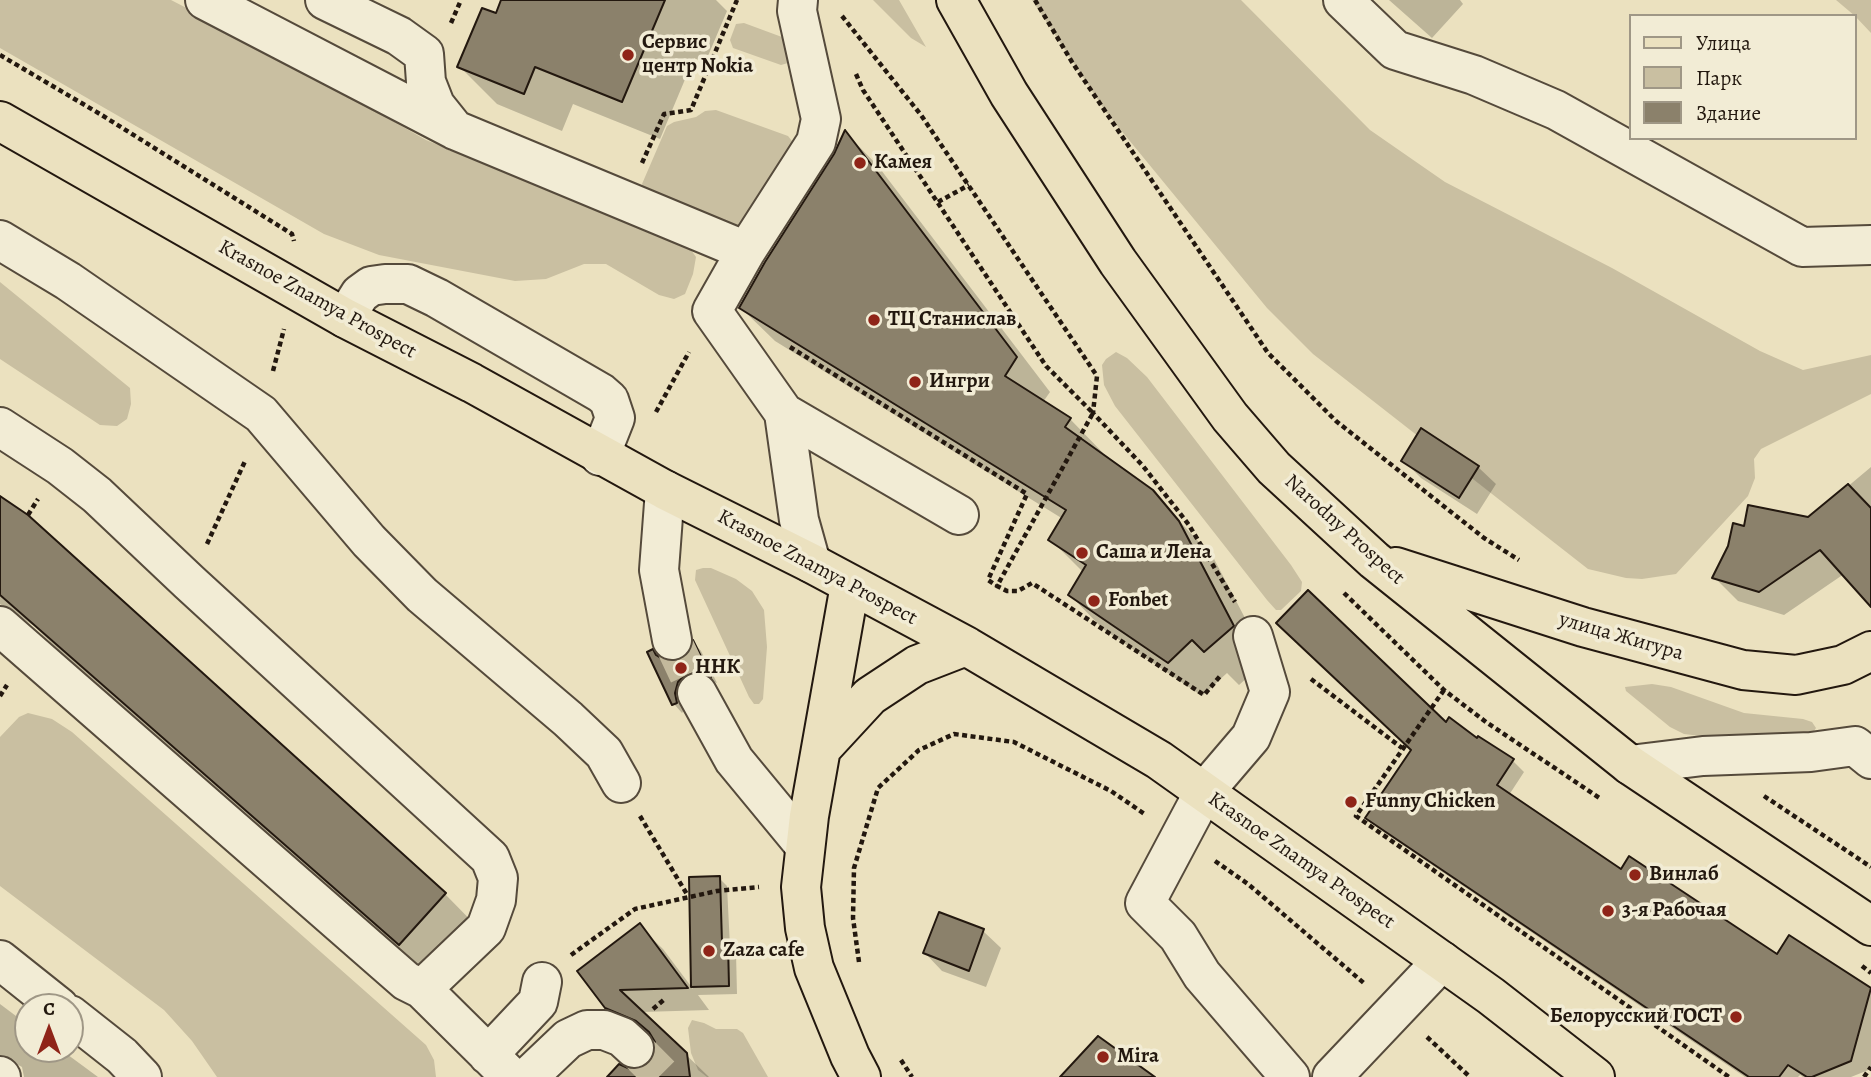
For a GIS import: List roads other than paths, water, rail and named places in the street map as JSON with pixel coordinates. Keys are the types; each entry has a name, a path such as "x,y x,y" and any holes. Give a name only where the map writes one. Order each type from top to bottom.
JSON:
{"main road":[{"name":"Narodny Prospect","path":"956,0 1009,94 1111,251 1230,417 1275,468 1374,560 1630,765 1871,926"},
{"name":"Krasnoe Znamya Prospect","path":"0,121 345,318 472,383 600,456 811,563 966,646 1159,760 1442,961 1595,1077"},
{"name":"улица Жигура","path":"1374,560 1583,627 1743,670 1796,674 1843,665 1871,651"},
{"path":"850,585 805,846 801,887 805,928 814,968 861,1077"},
{"path":"821,749 870,696 917,665 966,646"}],"street":[{"path":"205,0 455,130 746,251"},
{"path":"325,0 399,36 424,54 426,82 435,105 455,130"},
{"path":"798,0 797,11 821,119 816,142 746,251 712,312 784,414 959,515"},
{"path":"1343,0 1395,50 1474,75 1556,110 1802,247 1871,245"},
{"path":"0,240 68,281 261,414 378,550 422,595 604,753 621,783"},
{"path":"345,318 360,294 371,286 408,284 437,298 609,400 615,418 600,456"},
{"path":"784,414 799,520 811,563"},
{"path":"0,427 60,466 97,495 189,583 490,858 498,878 496,900 486,928 422,989"},
{"path":"665,490 660,570 672,640"},
{"path":"0,626 406,981 422,989 499,1066 554,971"},
{"path":"1253,636 1270,692 1251,737 1204,792 1145,903 1178,936 1202,975 1290,1077"},
{"path":"697,693 734,760 805,846"},
{"path":"1630,765 1703,756 1811,752 1856,746 1871,759"},
{"path":"0,960 42,993"},
{"path":"1332,1077 1442,961"},
{"path":"84,1026 122,1056 142,1077"},
{"path":"528,1077 568,1039 587,1030 604,1030 622,1037 634,1048"}],"tunnel":[{"path":"672,640 697,693"},
{"path":"634,1048 663,1077"}],"place":[{"name":"Сервис центр Nokia","path":"628,55"},
{"name":"Камея","path":"860,163"},
{"name":"ТЦ Станислав","path":"874,320"},
{"name":"Ингри","path":"915,382"},
{"name":"Саша и Лена","path":"1082,553"},
{"name":"Fonbet","path":"1094,601"},
{"name":"ННК","path":"681,668"},
{"name":"Funny Chicken","path":"1351,802"},
{"name":"Винлаб","path":"1635,875"},
{"name":"3-я Рабочая","path":"1608,911"},
{"name":"Zaza cafe","path":"709,951"},
{"name":"Белорусский ГОСТ","path":"1736,1017"},
{"name":"Mira","path":"1103,1057"}]}
